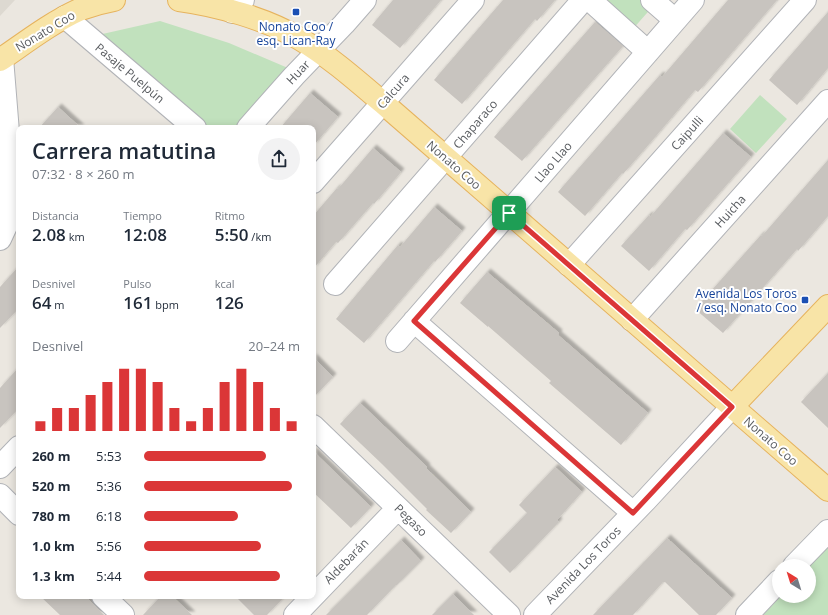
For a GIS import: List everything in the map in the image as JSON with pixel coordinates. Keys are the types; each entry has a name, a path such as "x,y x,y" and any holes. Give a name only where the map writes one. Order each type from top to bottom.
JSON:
{"main road":[{"name":"Nonato Coo","path":"1,59 42,30 65,17 98,3 114,0"},
{"name":"Nonato Coo","path":"179,0 209,6 237,6 258,20 283,30 318,51 349,73 828,490"},
{"name":"Avenida Los Toros","path":"732,407 828,306"}],"street":[{"name":"Huar","path":"251,125 365,0"},
{"name":"Calcura","path":"316,179 473,0"},
{"name":"Chaparaco","path":"335,284 584,0"},
{"path":"590,0 648,52"},
{"path":"652,0 675,20"},
{"name":"Llao Llao","path":"396,341 693,0"},
{"name":"Caipulli","path":"569,265 805,0"},
{"name":"Pasaje Puelpún","path":"65,17 191,125"},
{"path":"0,238 6,226 10,194 10,157 1,59"},
{"name":"Huicha","path":"632,320 828,101"},
{"path":"414,321 633,513"},
{"name":"Avenida Los Toros","path":"535,615 732,407"},
{"name":"Pegaso","path":"316,429 509,615"},
{"path":"0,467 16,449"},
{"path":"0,495 16,511"},
{"name":"Aldebarán","path":"316,588 398,508"},
{"path":"801,559 828,531"},
{"path":"747,615 772,589"},
{"path":"107,599 123,615"}],"shaded area":[{"path":"0,0 15,0 0,16"}],"green space":[{"path":"597,0 648,0 654,5 632,30"},
{"path":"160,21 229,43 288,68 239,125 203,125 98,35"},
{"path":"760,95 787,119 756,153 730,129"},
{"path":"828,546 828,615 763,615 774,603 816,603 816,559"}],"building":[{"path":"393,0 441,0 400,48 372,25"},
{"path":"503,0 555,0 537,21 535,19 462,104 434,80"},
{"path":"728,0 777,0 698,92 695,90 585,216 558,192 660,75 662,77"},
{"path":"828,12 828,68 797,105 769,80"},
{"path":"595,22 623,46 522,161 494,137"},
{"path":"310,93 338,117 316,143 316,125 283,125"},
{"path":"58,107 78,125 42,125"},
{"path":"723,133 751,157 649,271 621,246 649,215 650,217"},
{"path":"373,148 401,172 374,204 373,203 338,243 336,242 316,265 316,212 337,188 338,189"},
{"path":"828,160 828,216 723,333 695,309 761,235 762,236"},
{"path":"434,207 462,231 435,262 434,261 364,343 336,319 398,245 400,247"},
{"path":"16,269 16,311 0,328 0,287"},
{"path":"487,272 559,333 558,335 648,413 621,445 549,383 551,381 460,303"},
{"path":"316,360 333,377 316,395"},
{"path":"16,370 16,411 0,428 0,388"},
{"path":"828,373 828,428 801,402"},
{"path":"360,403 427,467 426,468 471,512 451,533 340,424"},
{"path":"316,454 371,507 351,528 316,495"},
{"path":"555,467 582,492 557,520 559,522 510,573 489,552 527,513 519,505"},
{"path":"667,538 732,598 716,615 699,615 665,582 663,582 633,615 593,615"},
{"path":"401,540 421,561 367,615 326,615"},
{"path":"453,594 474,615 432,615"},
{"path":"43,599 88,599 104,615 60,615"},
{"path":"158,599 175,599 192,615 143,615"},
{"path":"238,599 282,599 267,615 254,615"}],"place":[{"name":"Nonato Coo / esq. Lican-Ray","path":"296,12"},
{"name":"Avenida Los Toros / esq. Nonato Coo","path":"805,300"}],"route":[{"path":"509,213 732,407 633,513 414,321 509,213"}]}
